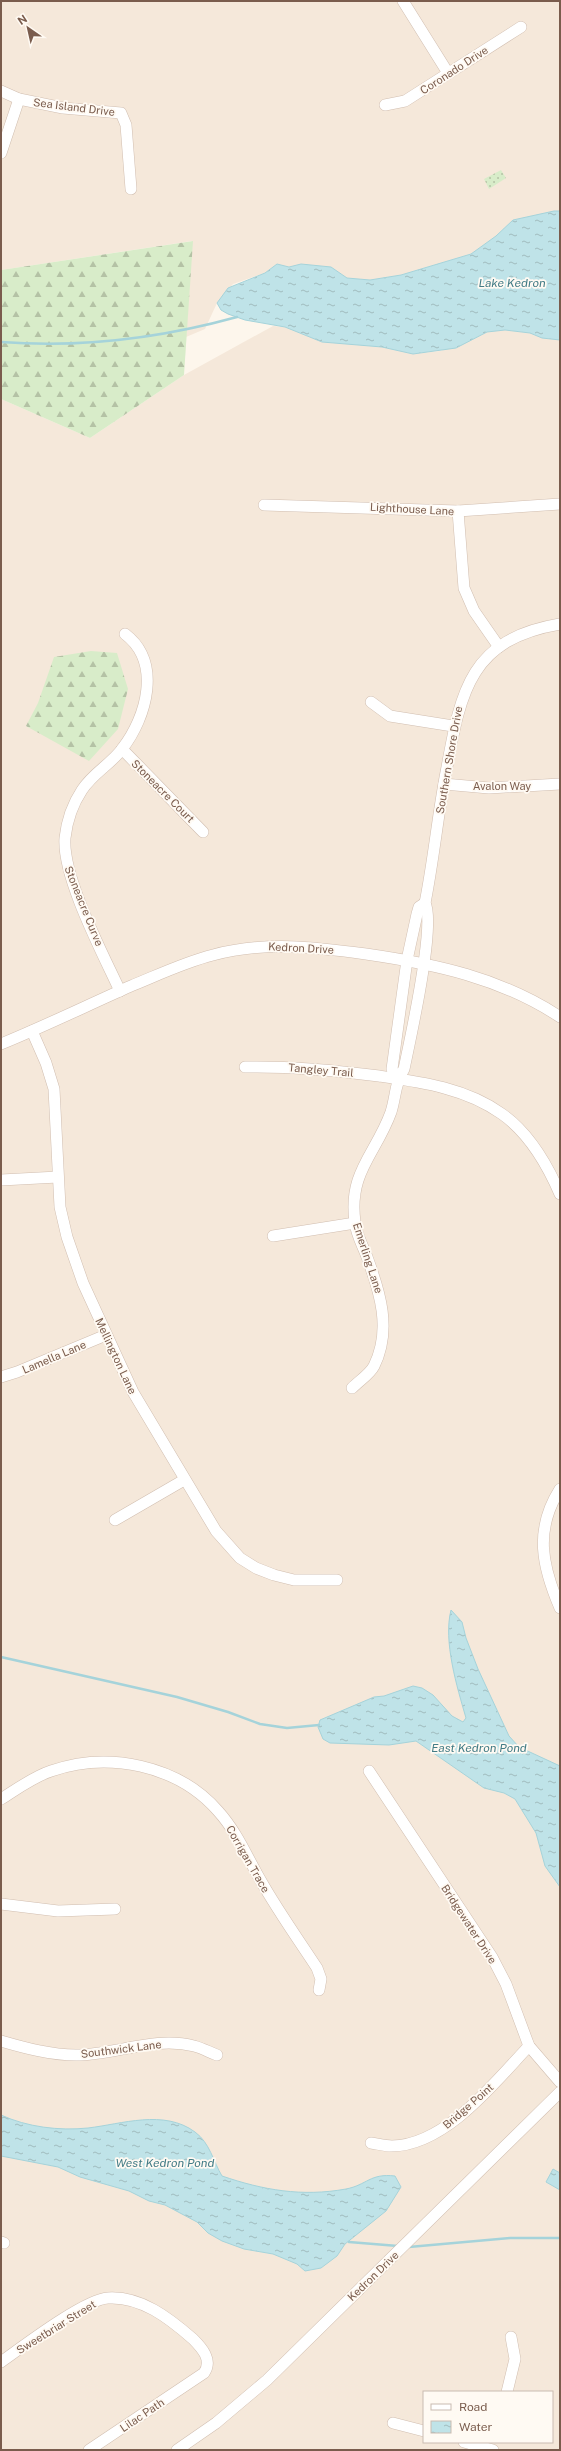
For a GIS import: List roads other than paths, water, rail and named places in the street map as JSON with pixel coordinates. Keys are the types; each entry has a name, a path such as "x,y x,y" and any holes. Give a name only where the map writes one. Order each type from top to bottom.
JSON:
{"street":[{"path":"403,1 448,73"},
{"name":"Coronado Drive","path":"385,105 405,102 521,27"},
{"name":"Sea Island Drive","path":"1,92 20,100 63,108 121,113 126,125 131,189"},
{"path":"1,153 20,100"},
{"name":"Lighthouse Lane","path":"264,505 458,511 560,504"},
{"path":"458,511 464,588 474,611 499,647"},
{"name":"Southern Shore Drive","path":"423,963 428,913 425,903 454,726 467,686 476,671 499,647 521,633 560,624"},
{"name":"Stoneacre Curve","path":"120,991 72,879 65,852 69,817 77,798 90,780 122,749 142,712 147,676 141,651 135,642 125,634"},
{"path":"371,702 390,716 454,726"},
{"name":"Stoneacre Court","path":"122,749 203,832"},
{"name":"Avalon Way","path":"444,784 489,788 560,784"},
{"name":"Southern Shore Drive","path":"407,960 417,914 419,908 425,903"},
{"name":"Kedron Drive","path":"1,1044 120,991 191,962 235,949 259,946 319,948 407,960 457,970 505,987 560,1017"},
{"name":"Emerling Lane","path":"397,1079 392,1069 407,960"},
{"name":"Emerling Lane","path":"352,1388 373,1367 382,1339 383,1325 379,1292 355,1223 356,1184 364,1161 382,1134 391,1111 397,1079 404,1068 423,963"},
{"name":"Mellington Lane","path":"32,1031 46,1063 54,1089 60,1207 70,1248 124,1376 184,1480 216,1531 240,1558 256,1568 274,1575 294,1580 337,1580"},
{"name":"Tangley Trail","path":"246,1067 294,1066 397,1079 449,1089 472,1097 502,1114 526,1135 560,1194"},
{"path":"1,1180 58,1177"},
{"path":"273,1236 355,1223"},
{"name":"Lamella Lane","path":"1,1377 17,1372 106,1335"},
{"path":"116,1520 184,1480"},
{"path":"560,1489 546,1519 542,1556 546,1574 560,1608"},
{"name":"Corrigan Trace","path":"1,1799 51,1771 84,1762 130,1763 157,1771 199,1793 218,1810 235,1833 273,1901 317,1968 321,1979 320,1990"},
{"name":"Bridgewater Drive","path":"369,1771 492,1957 506,1984 529,2046 560,2082"},
{"path":"1,1904 58,1911 116,1909"},
{"name":"Southwick Lane","path":"1,2041 57,2054 76,2055 151,2044 175,2043 194,2046 217,2055"},
{"name":"Bridge Point","path":"371,2143 396,2145 414,2142 437,2133 482,2095 529,2046"},
{"name":"Kedron Drive","path":"177,2450 216,2423 250,2396 560,2092"},
{"name":"Sweetbriar Street","path":"1,2362 86,2306 106,2298 123,2298 146,2305 200,2346 206,2353 207,2368 195,2380"},
{"path":"507,2391 515,2359 511,2337"},
{"name":"Lilac Path","path":"89,2450 195,2380"},
{"path":"393,2423 423,2431"},
{"path":"468,2443 492,2450"}],"water":[{"name":"Lake Kedron","path":"560,211 560,340 542,338 530,333 505,330 487,332 456,348 413,354 382,347 322,342 285,327 245,320 228,314 221,310 217,303 228,288 265,273 277,264 289,267 301,264 331,267 347,278 370,280 401,275 471,254 496,236 513,220"},
{"name":"East Kedron Pond","path":"451,1610 462,1622 466,1638 478,1669 509,1736 519,1747 560,1766 560,1887 545,1866 536,1833 515,1799 504,1793 484,1788 416,1741 389,1745 330,1743 323,1739 318,1727 320,1720 374,1697 384,1696 413,1686 422,1688 433,1695 452,1716 463,1722 466,1718 455,1678 450,1650 449,1622"},
{"name":"West Kedron Pond","path":"1,2115 21,2123 66,2129 88,2128 129,2121 170,2121 183,2125 200,2136 208,2147 222,2176 252,2185 283,2191 314,2192 346,2189 380,2176 395,2176 401,2187 386,2211 345,2244 337,2256 321,2268 305,2271 297,2264 273,2254 244,2249 222,2241 208,2233 197,2222 165,2205 149,2201 129,2191 80,2177 58,2167 1,2156"},
{"path":"553,2169 560,2173 560,2190 546,2182"}],"waterway":[{"path":"1,342 61,344 120,340 179,331 237,317"},
{"path":"1,1657 177,1697 228,1712 260,1724 287,1728 319,1725"},
{"path":"409,2247 510,2238 560,2238"},
{"path":"349,2242 398,2246"}]}
